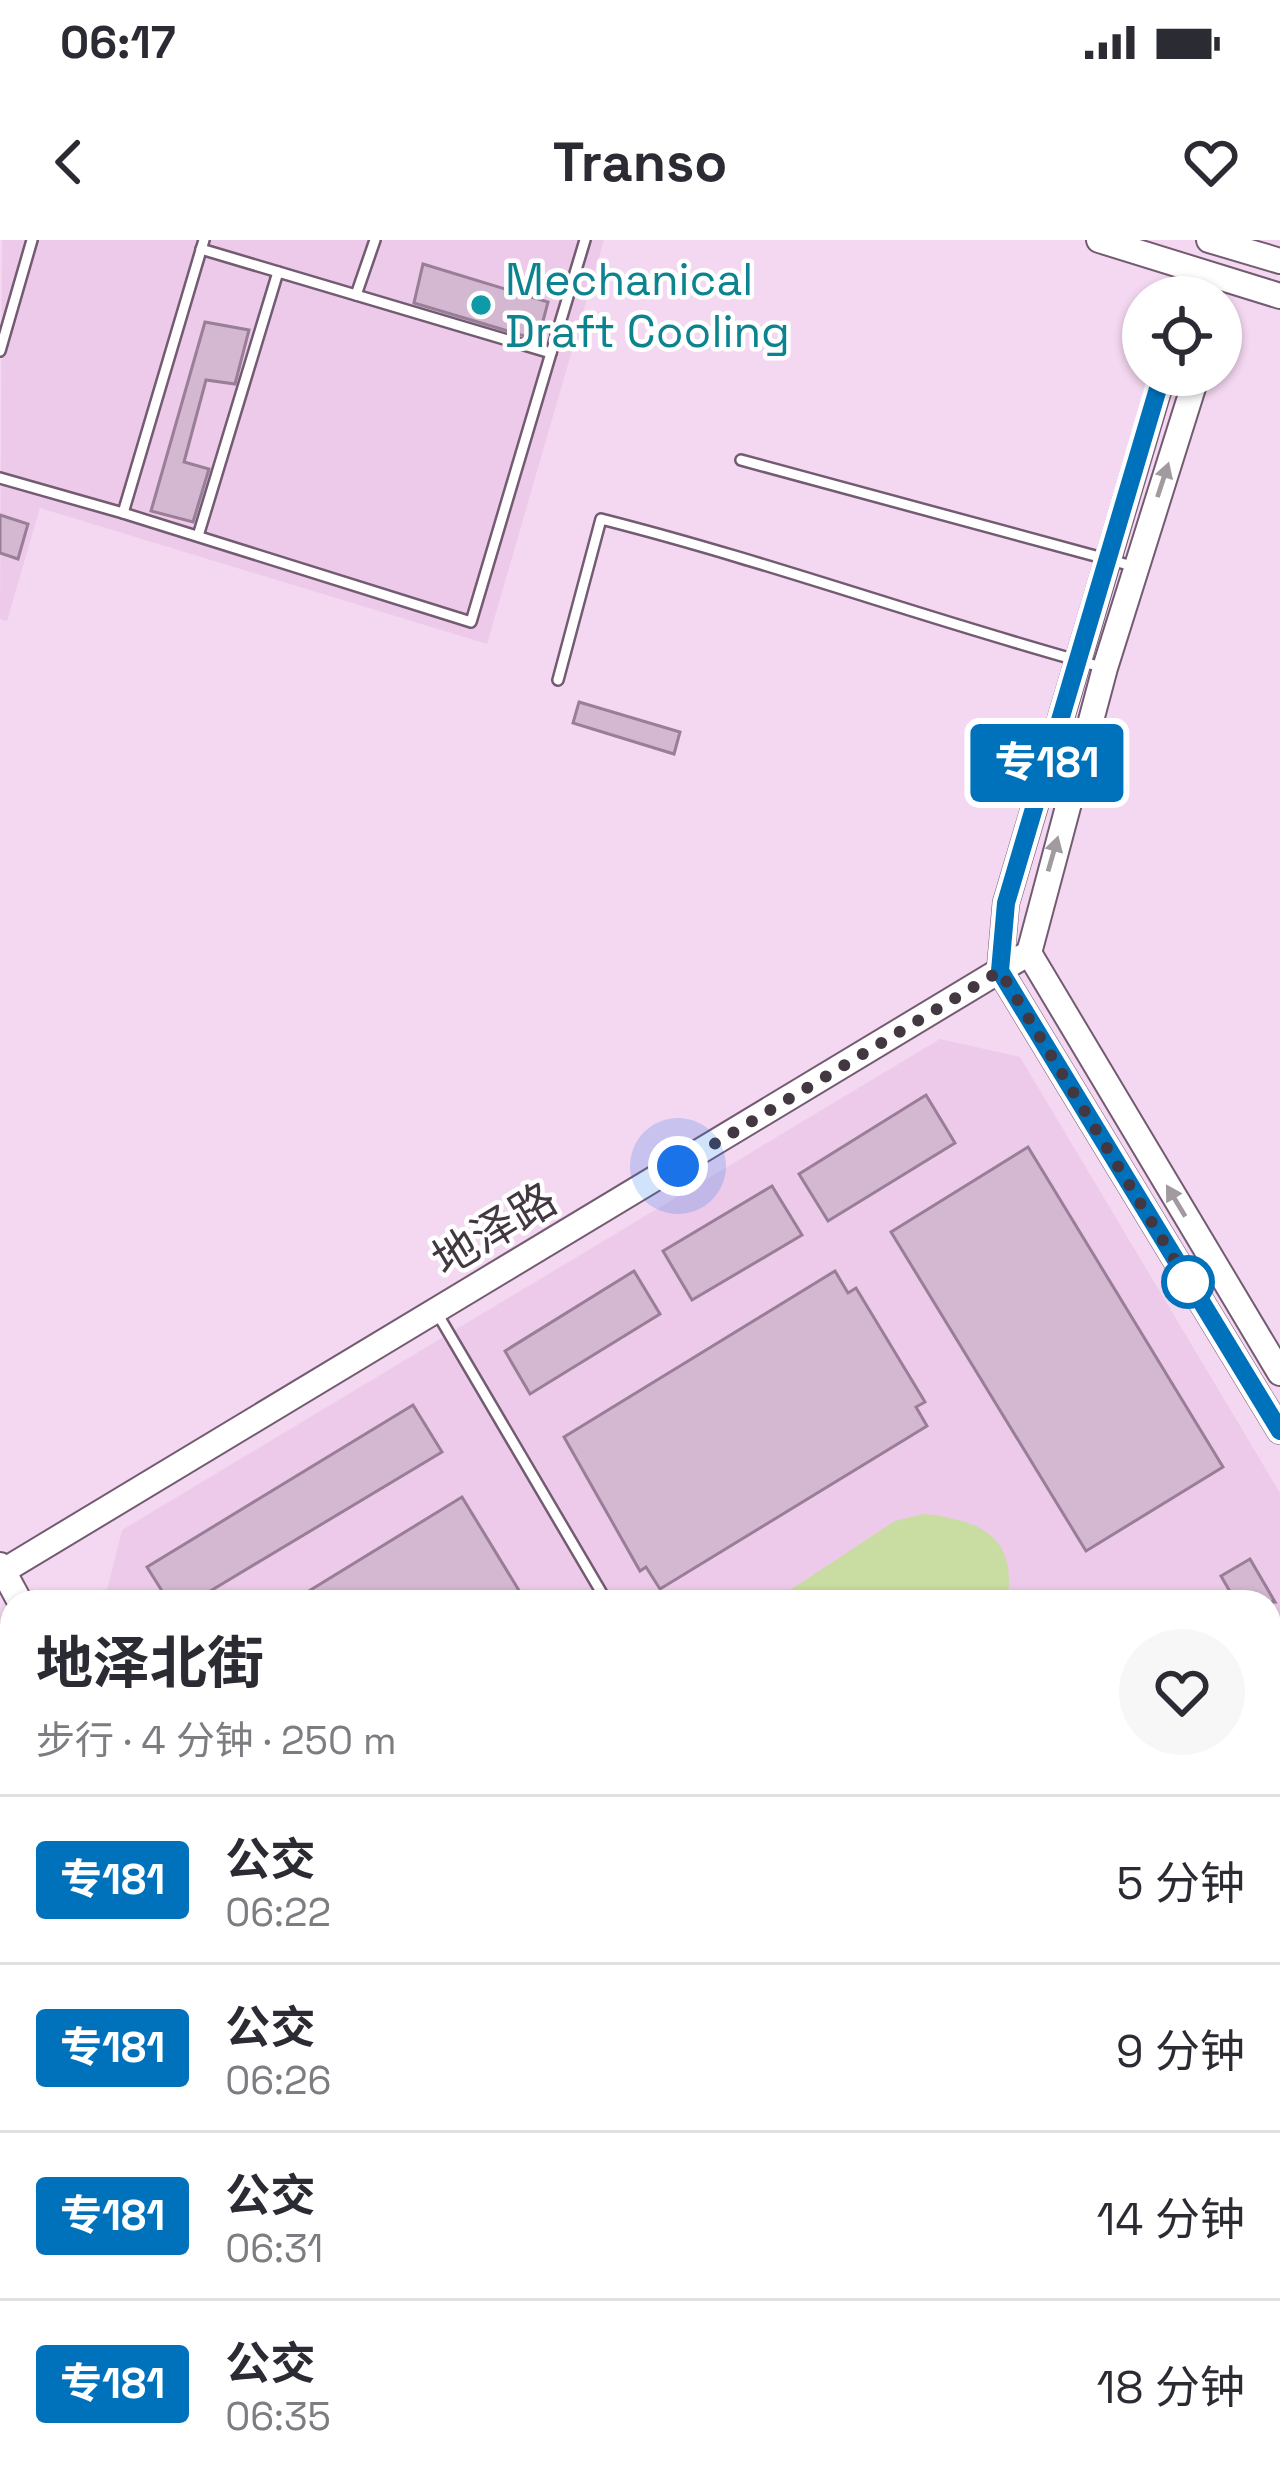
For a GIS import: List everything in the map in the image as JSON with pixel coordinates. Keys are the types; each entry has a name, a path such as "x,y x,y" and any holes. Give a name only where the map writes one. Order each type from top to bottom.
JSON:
{"street":[{"path":"1099,240 1203,276"},
{"path":"1192,276 1206,240 1237,244 1280,261"},
{"path":"1228,276 1237,244"},
{"path":"1242,291 1280,296"},
{"path":"1156,396 1006,903 1000,971 1280,1431"},
{"path":"1190,396 1105,668 1029,953 1280,1373"},
{"name":"地泽路","path":"1,1570 437,1313 1029,953"}],"lane":[{"path":"0,351 32,240"},
{"path":"356,295 375,240"},
{"path":"0,478 471,622 584,240"},
{"path":"123,513 203,244 278,272 551,353"},
{"path":"198,536 278,272"},
{"path":"740,460 1136,567"},
{"path":"559,680 601,519 765,561 960,628 1105,668"},
{"path":"437,1313 600,1590"}],"shaded area":[{"path":"2,240 604,240 487,644 40,508 7,621 0,619"},
{"path":"940,1039 1020,1057 1280,1493 1280,1590 107,1590 122,1530"}],"green space":[{"path":"924,1514 979,1528 1001,1548 1008,1590 790,1590 895,1521"}],"building":[{"name":"Mechanical Draft Cooling","path":"423,264 548,302 538,340 414,303"},
{"path":"205,322 249,330 235,384 206,380 184,462 209,469 193,522 151,511"},
{"path":"0,515 28,524 18,559 0,553"},
{"path":"579,702 680,732 674,754 573,723"},
{"path":"926,1095 955,1143 828,1221 799,1174"},
{"path":"1028,1147 1223,1467 1086,1551 891,1232"},
{"path":"772,1186 802,1235 692,1300 663,1251"},
{"path":"634,1271 660,1314 530,1394 505,1351"},
{"path":"835,1271 848,1293 856,1288 925,1402 916,1407 927,1426 660,1589 646,1567 640,1571 564,1437"},
{"path":"413,1405 442,1452 212,1590 161,1590 147,1567"},
{"path":"462,1497 519,1590 311,1590"},
{"path":"1250,1559 1268,1590 1229,1590 1221,1576"}],"bus line":[{"name":"专181","path":"1156,396 1006,903 1000,971 1280,1431"}],"place":[{"name":"Mechanical Draft Cooling","path":"481,305"}],"route":[{"path":"678,1166 1000,971 1190,1285 1188,1282"}]}
